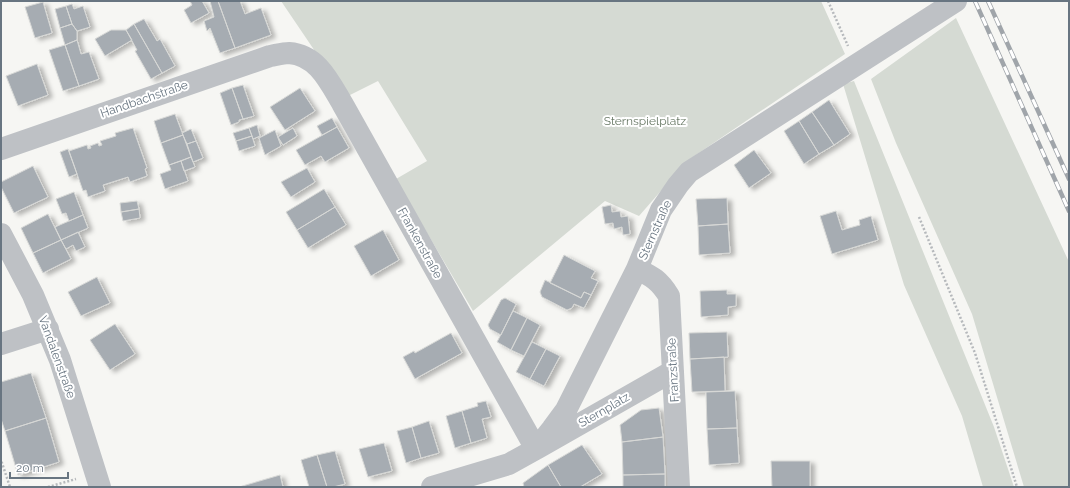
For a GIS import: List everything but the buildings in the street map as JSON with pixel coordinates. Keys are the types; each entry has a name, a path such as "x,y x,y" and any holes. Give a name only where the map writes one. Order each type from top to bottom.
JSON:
{"street":[{"name":"Sternstraße","path":"432,487 509,464 536,449 566,410 637,269 662,210 678,184 689,172 956,1"},
{"name":"Handbachstraße","path":"1,149 245,64 270,56 289,53"},
{"name":"Frankenstraße","path":"289,53 312,61 320,68 327,78 536,449"},
{"name":"Vandalenstraße","path":"1,234 33,296 63,367 98,480"},
{"name":"Franzstraße","path":"637,269 654,278 663,286 669,296 679,487"},
{"path":"1,344 48,329"},
{"name":"Sternplatz","path":"536,449 673,371"}],"path":[{"path":"828,1 856,64"},
{"path":"919,217 975,353 1017,487"},
{"path":"1,462 10,487"},
{"path":"48,487 98,480"}],"green space":[{"name":"Sternspielplatz","path":"281,1 821,1 845,54 687,161 639,216 605,201 473,311 396,180 427,161 378,81 346,97"},
{"path":"956,18 1069,262 1069,487 1024,487 972,314 896,143 871,79"},
{"path":"854,81 994,427 1014,487 983,487 962,416 904,285 843,84"}],"railway":[{"path":"975,1 1069,211"},
{"path":"988,1 1069,179"}]}
